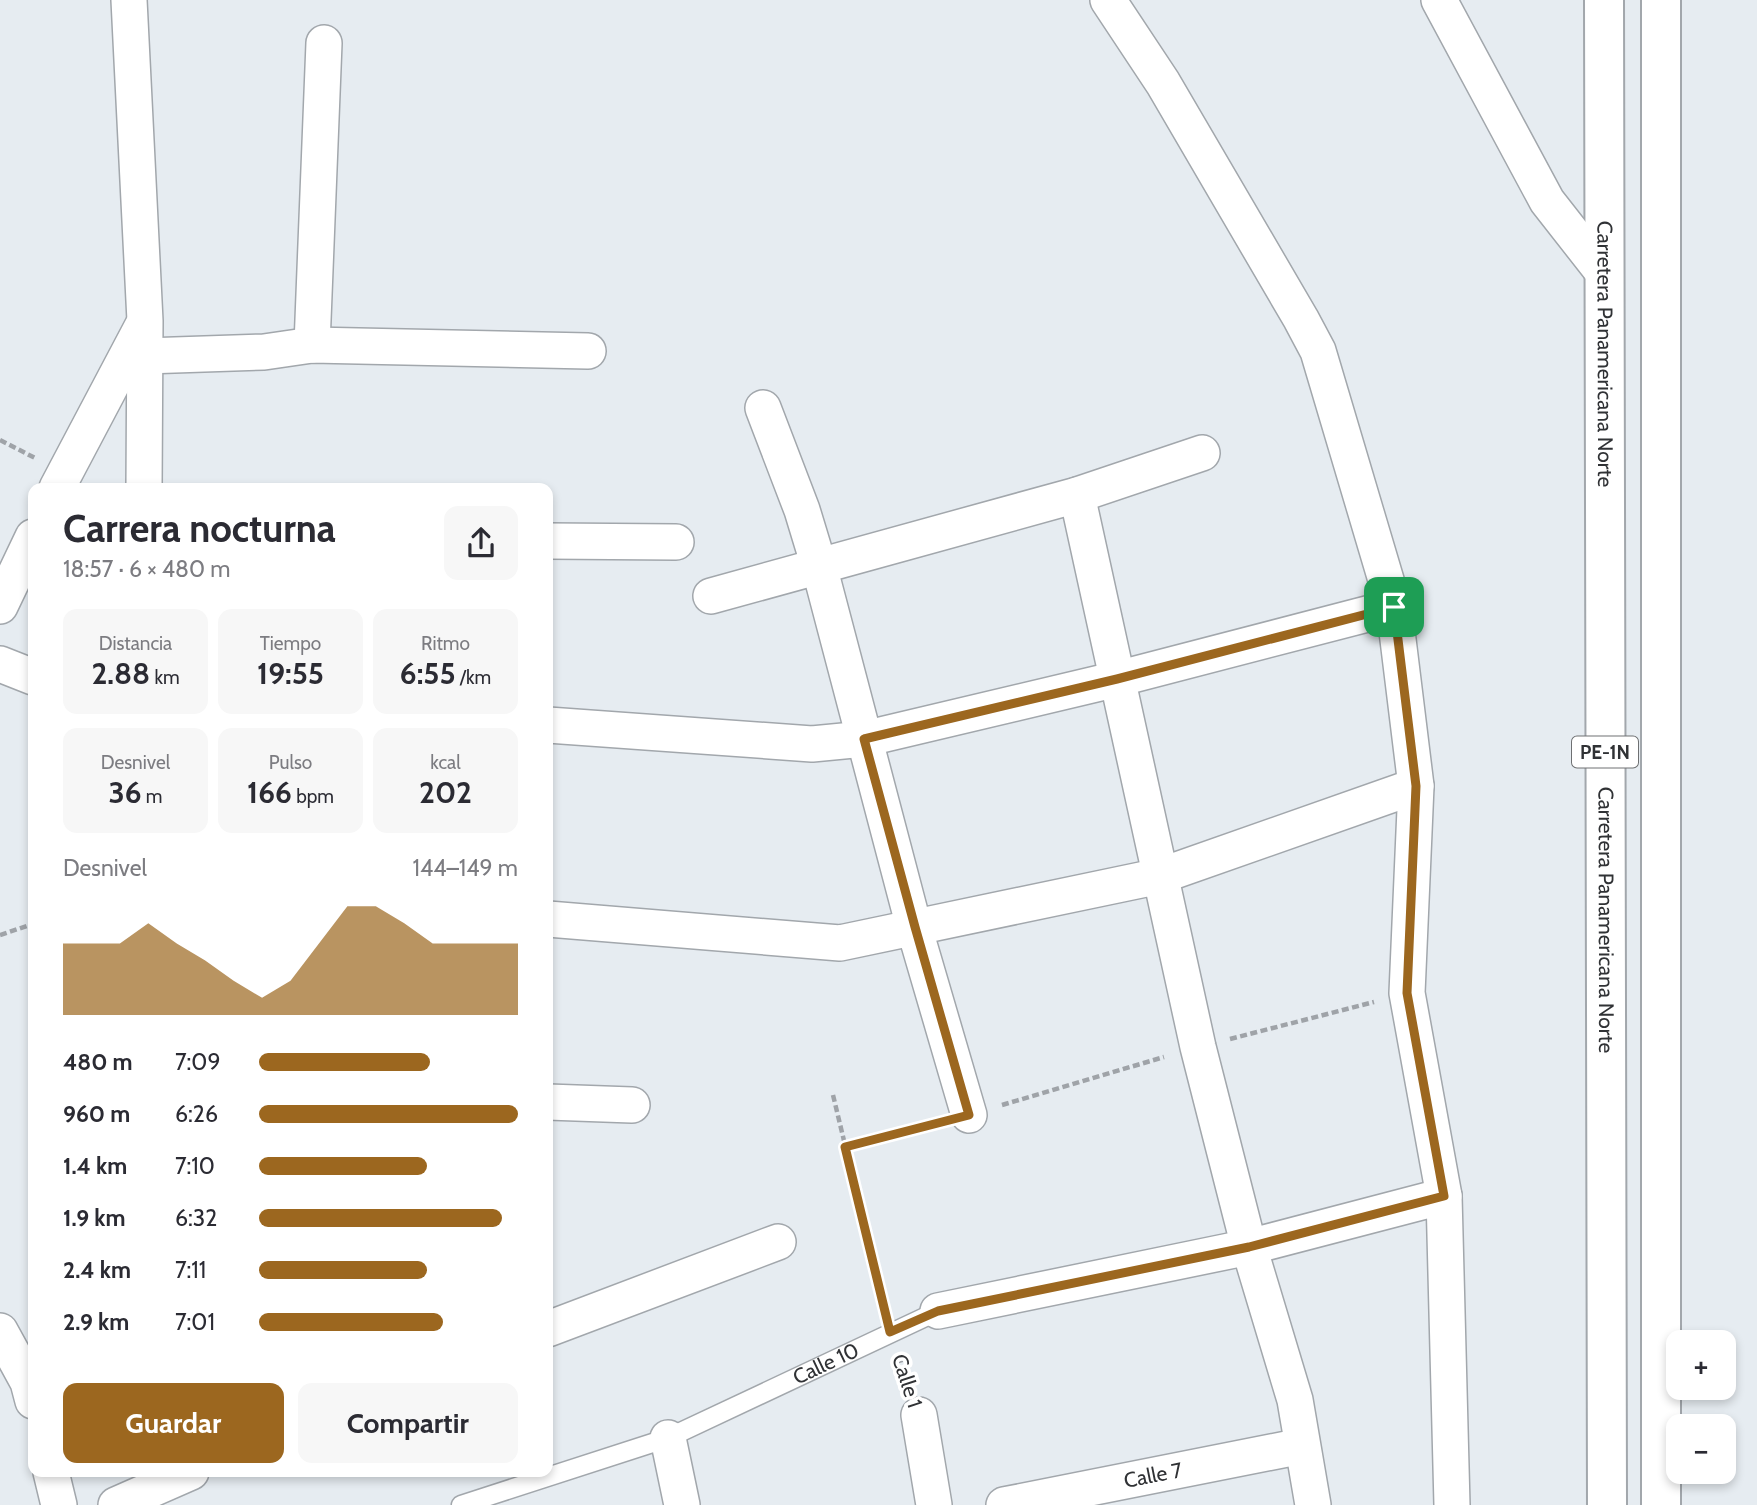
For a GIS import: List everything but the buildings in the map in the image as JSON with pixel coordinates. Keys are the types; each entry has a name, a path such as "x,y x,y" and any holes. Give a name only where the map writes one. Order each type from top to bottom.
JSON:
{"highway":[{"name":"Carretera Panamericana Norte","path":"1604,0 1607,1505"},
{"name":"PE-1N","path":"1661,0 1661,1505"}],"street":[{"path":"129,0 145,321 144,483"},
{"path":"1108,0 1170,95 1318,351 1394,607 1416,786 1407,993 1444,1196 1452,1505"},
{"path":"1438,0 1547,201 1605,275"},
{"path":"312,345 324,43"},
{"path":"60,483 145,321"},
{"path":"145,356 264,352 312,345 588,351"},
{"path":"763,408 802,510 819,566 915,927 969,1115"},
{"path":"711,596 1077,495 1202,453"},
{"path":"1077,495 1198,1047 1249,1247 1295,1399 1313,1505"},
{"path":"553,541 676,542"},
{"path":"0,606 28,547"},
{"path":"553,725 812,744 864,739 1117,679 1394,607"},
{"path":"0,664 28,675"},
{"path":"553,919 839,943 1160,876 1416,786"},
{"path":"553,1102 632,1105"},
{"name":"Calle 10","path":"938,1311 1249,1247 1444,1196"},
{"path":"553,1327 778,1242"},
{"path":"0,1331 28,1385"},
{"name":"Calle 1","path":"919,1415 934,1505"},
{"path":"668,1438 682,1505"},
{"name":"Calle 7","path":"1004,1505 1302,1446"},
{"path":"52,1477 59,1505"},
{"path":"116,1505 180,1477"}],"lane":[{"name":"Calle 10","path":"553,1475 668,1438 938,1311"},
{"name":"Calle 10","path":"461,1505 548,1477"}],"path":[{"path":"0,935 28,926"},
{"path":"845,1147 969,1115 1198,1047 1407,993"},
{"name":"Calle 1","path":"833,1095 890,1332 919,1415"}],"route":[{"path":"1394,607 1416,786 1407,993 1444,1196 1249,1247 938,1311 890,1332 845,1147 969,1115 864,739 1117,679 1394,607"}]}
